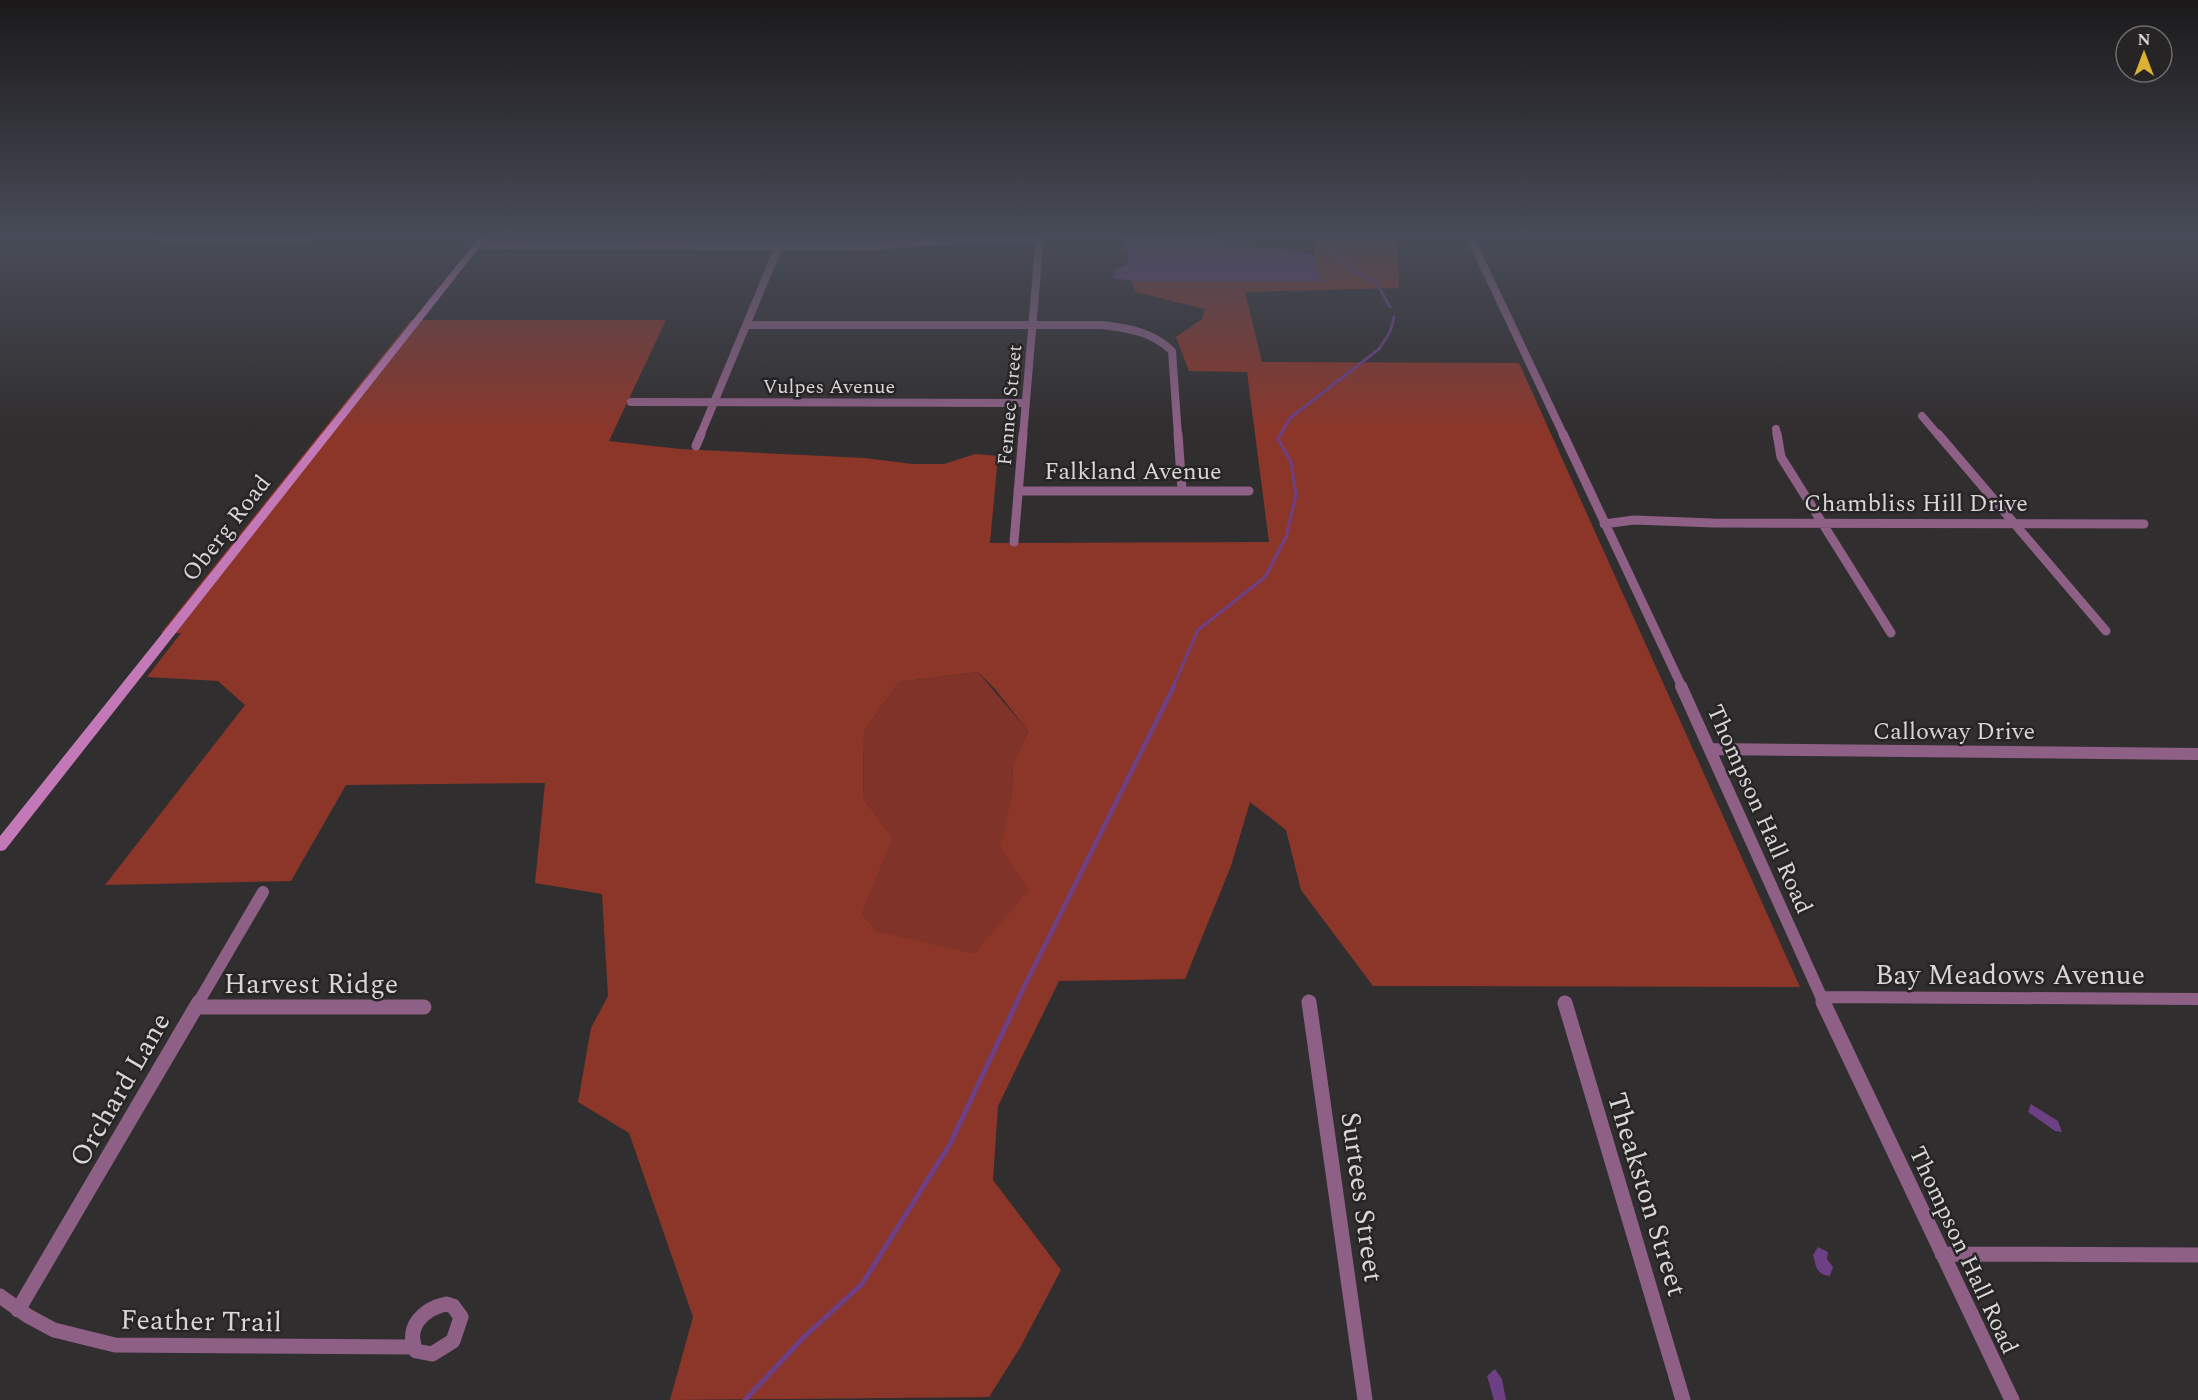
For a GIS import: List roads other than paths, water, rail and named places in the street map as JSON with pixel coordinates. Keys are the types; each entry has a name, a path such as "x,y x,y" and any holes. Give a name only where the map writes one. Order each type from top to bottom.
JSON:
{"street":[{"name":"Oberg Road","path":"0,846 434,300"},
{"path":"696,446 757,300"},
{"name":"Fennec Street","path":"1014,542 1035,300"},
{"name":"Thompson Hall Road","path":"1500,300 1710,749 1821,997 2012,1400"},
{"path":"747,325 1122,327 1142,332 1166,345 1172,351 1182,490"},
{"name":"Vulpes Avenue","path":"631,402 1026,403"},
{"path":"1922,416 2106,631"},
{"path":"1776,429 1781,457 1891,633"},
{"name":"Falkland Avenue","path":"1018,491 1249,491"},
{"name":"Chambliss Hill Drive","path":"1604,524 1639,527 1676,526 1688,523 1821,522 2144,524"},
{"name":"Calloway Drive","path":"1710,749 2198,754"},
{"name":"Orchard Lane","path":"18,1310 263,892"},
{"name":"Bay Meadows Avenue","path":"1821,997 2198,999"},
{"name":"Surtees Street","path":"1309,1002 1365,1400"},
{"name":"Theakston Street","path":"1564,1003 1683,1400"},
{"name":"Harvest Ridge","path":"197,1006 424,1007"},
{"path":"1942,1254 2198,1255"},
{"name":"Feather Trail","path":"0,1296 44,1328 78,1339 115,1346 413,1347"}],"waterway":[{"path":"1386,300 1390,307"},
{"path":"1173,687 1198,630 1265,577 1286,537 1296,495 1291,462 1278,439 1290,418 1379,349 1390,332 1394,317"},
{"path":"1016,1003 1174,686"},
{"path":"745,1400 804,1337 862,1284 950,1144 1017,1002"}]}
